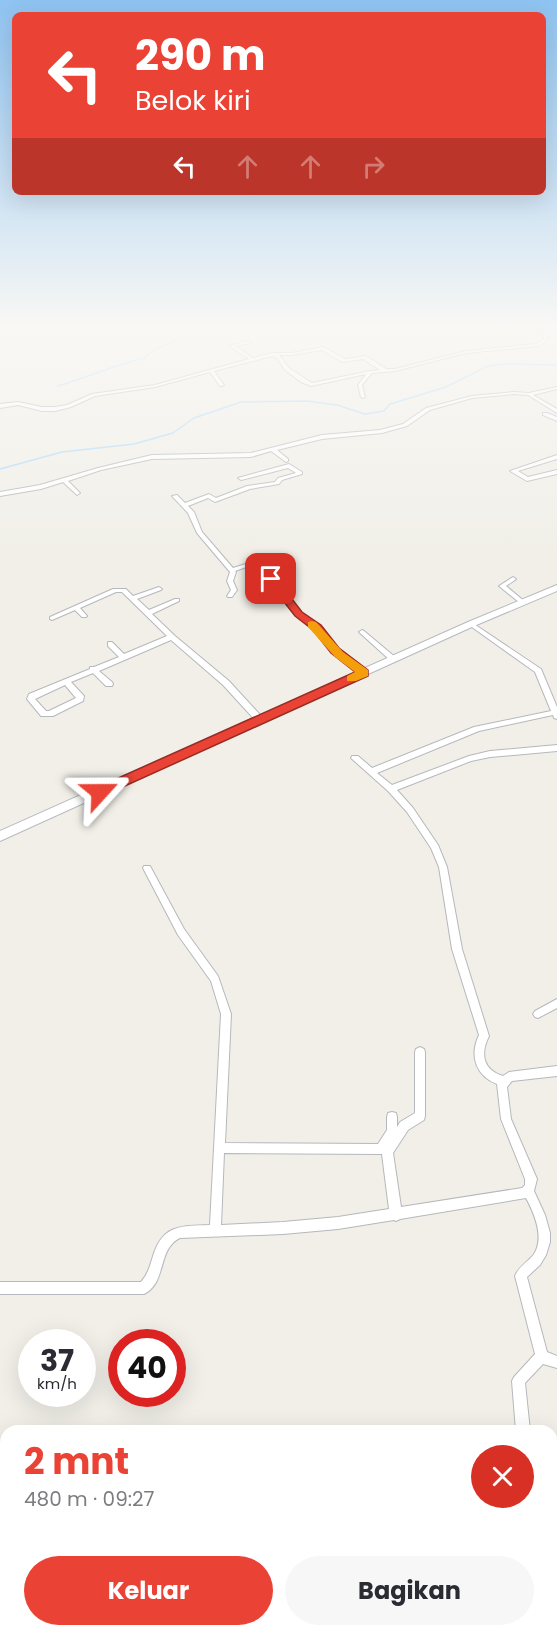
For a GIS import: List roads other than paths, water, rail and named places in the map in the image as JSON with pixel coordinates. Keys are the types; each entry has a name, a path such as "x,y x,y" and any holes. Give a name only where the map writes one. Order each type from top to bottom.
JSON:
{"street":[{"path":"0,406 18,403 42,409 55,409 77,402"},
{"path":"0,494 41,487 107,467 152,457 244,456 317,438 393,429 413,420 428,409 451,402"},
{"path":"543,402 557,411"},
{"path":"545,414 557,419"},
{"path":"273,450 286,460"},
{"path":"557,457 513,471 527,479 557,472"},
{"path":"184,505 209,496 217,499 249,487 277,483 280,479 300,472 289,466 241,478"},
{"path":"64,480 77,493"},
{"path":"175,496 191,513 199,532 231,570 233,574 230,581 234,590 230,596"},
{"path":"231,570 252,564"},
{"path":"271,579 298,614 317,628 335,650 363,673"},
{"path":"513,579 502,586 522,602"},
{"path":"0,836 471,624 557,588"},
{"path":"52,618 120,589 134,598 172,637 226,682 261,720"},
{"path":"134,598 159,589"},
{"path":"148,613 177,600"},
{"path":"76,607 84,616"},
{"path":"371,772 477,729 556,714 538,671 471,624"},
{"path":"362,632 393,659"},
{"path":"66,681 81,696 80,699 50,714 44,714 31,697 66,681 93,669 172,637"},
{"path":"110,644 123,657"},
{"path":"93,669 109,684"},
{"path":"391,789 469,759 490,754 557,748"},
{"path":"355,758 391,789 410,810 435,847 444,867 457,949 484,1036 480,1043 481,1066 488,1074 503,1081 516,1075 557,1071"},
{"path":"147,868 181,932 215,979 226,1014 215,1230"},
{"path":"538,1014 557,1003"},
{"path":"396,1215 387,1152 404,1126 420,1116 420,1052"},
{"path":"503,1081 506,1119 531,1179 528,1190 543,1228 543,1249 537,1261 525,1269 521,1276 542,1356"},
{"path":"219,1148 381,1149 392,1131 393,1117"},
{"path":"0,1288 144,1288 171,1234 283,1228 396,1215 460,1202 520,1194 528,1190"},
{"path":"542,1356 557,1362"},
{"path":"522,1425 518,1382 542,1356"}],"waterway":[{"path":"0,469 62,452 134,444 173,433 194,418 240,402"},
{"path":"317,402 337,405 365,414 384,411 390,404 395,402"}]}
